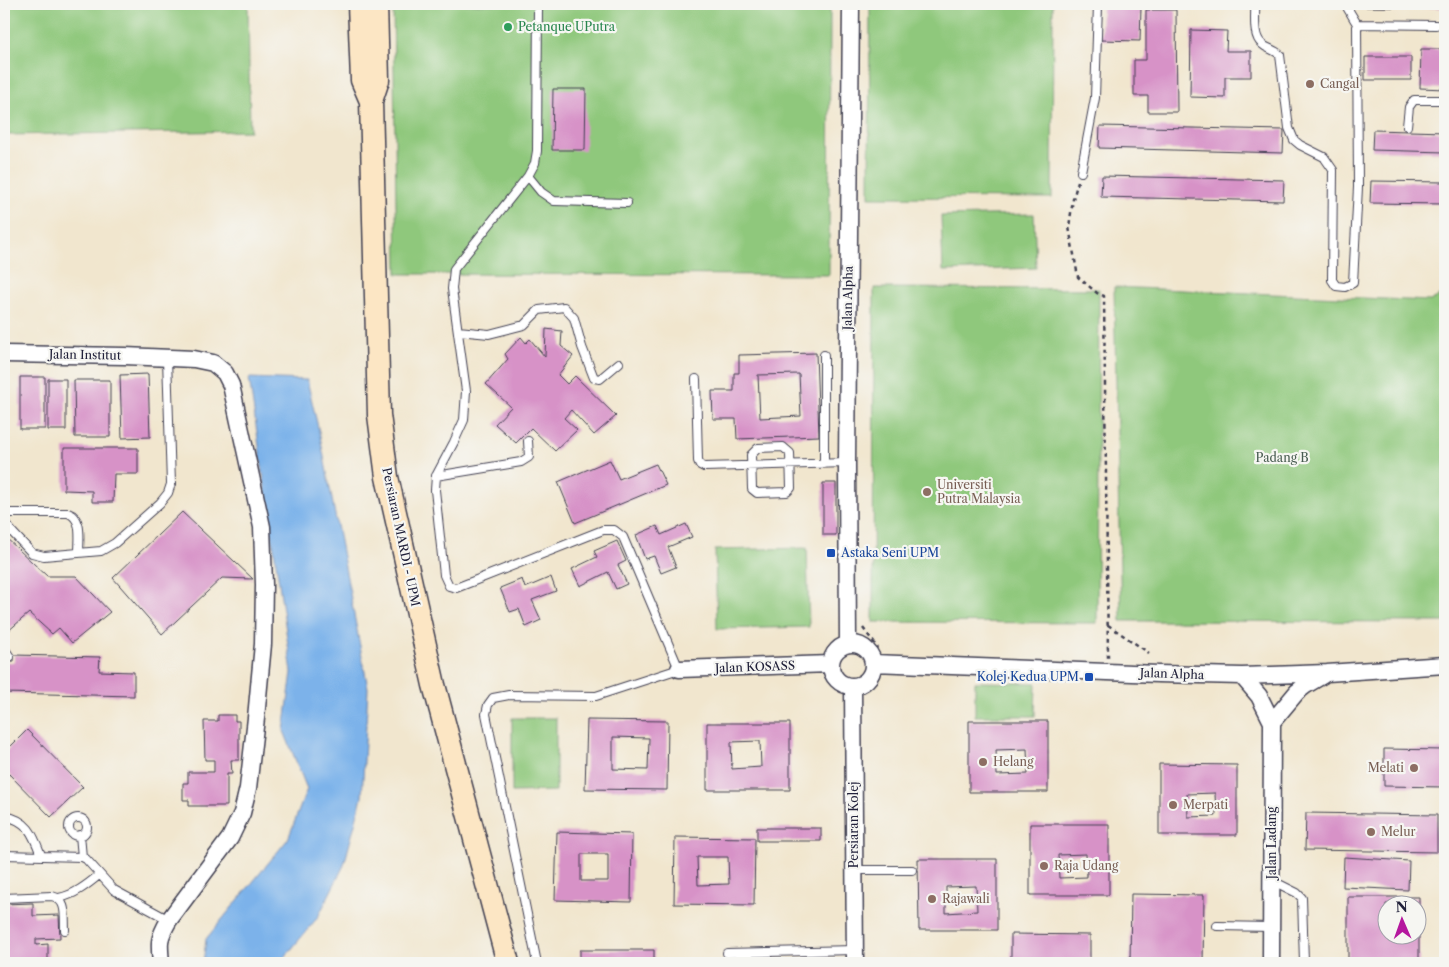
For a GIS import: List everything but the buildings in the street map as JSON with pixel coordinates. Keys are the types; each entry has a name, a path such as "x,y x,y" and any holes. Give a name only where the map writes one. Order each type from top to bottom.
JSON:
{"street":[{"path":"359,4 362,80 371,100"},
{"path":"371,100 378,80 376,4"},
{"name":"Jalan Alpha","path":"848,644 847,463 851,4"},
{"name":"Persiaran MARDI - UPM","path":"371,100 379,415 387,477 434,685 508,963"},
{"name":"Jalan Institut","path":"4,354 194,359 213,363 225,373 231,386 262,527 264,585 262,644 248,788 242,813 230,838 169,920 161,934 161,963"},
{"path":"848,644 862,646 871,656 873,664 870,676 860,685 845,685 839,682 834,676 830,664 832,656 836,651 848,644"},
{"name":"Jalan KOSASS","path":"680,669 830,664"},
{"name":"Jalan Alpha","path":"873,664 1242,676 1445,666"},
{"path":"1272,722 1297,692 1326,673"},
{"name":"Jalan Ladang","path":"1242,676 1259,696 1272,722 1271,963"},
{"name":"Persiaran Kolej","path":"853,686 855,956"}],"lane":[{"path":"537,963 486,714 488,704 493,698 509,695 596,696 680,669 623,537 614,530 602,530 456,588 449,586 444,575 435,490 436,476 464,420 466,391 452,289 454,269 528,176 535,163 538,151 538,4"},
{"path":"1080,172 1095,98 1098,4"},
{"path":"1255,4 1256,35 1262,44 1275,50 1280,55 1289,128 1294,140 1300,145 1324,156 1332,170 1332,280 1336,286 1345,288 1353,282 1358,187 1357,24 1345,4"},
{"path":"1357,24 1436,25"},
{"path":"1407,126 1409,107 1414,100 1445,100"},
{"path":"528,176 541,192 554,201 627,203"},
{"path":"458,331 489,334 524,325 540,310 564,307 574,318 582,347 594,378 600,379 619,362"},
{"path":"824,355 824,464"},
{"path":"4,522 32,553 44,556 79,553 101,550 115,542 160,503 168,493 171,484 167,358"},
{"path":"696,379 698,461 700,465 704,467 847,463"},
{"path":"436,476 521,462 529,457 528,441"},
{"path":"783,447 790,453 791,465 791,488 787,492 757,493 752,489 751,455 758,448 783,447"},
{"path":"4,513 72,514 78,522 79,553"},
{"path":"4,648 10,656"},
{"path":"4,816 15,818 27,827 34,836 41,855"},
{"path":"80,836 82,856"},
{"path":"4,855 82,856 90,862 99,875 114,890 169,920"},
{"path":"854,870 912,870"},
{"path":"4,898 52,896 59,898 88,885 99,875"},
{"path":"1271,880 1298,893 1302,898 1304,962"},
{"path":"59,898 64,908 65,930"},
{"path":"1217,926 1271,927"},
{"path":"727,953 855,956"}],"path":[{"path":"1080,172 1073,198 1069,227 1072,247 1078,277 1097,293 1104,296 1109,672"},
{"path":"1108,625 1149,653"},
{"path":"863,628 876,647 898,664"}],"green space":[{"path":"4,4 248,4 250,131 4,135"},
{"path":"393,4 830,4 829,275 397,274"},
{"path":"870,4 1053,4 1052,198 869,197"},
{"path":"1034,214 1036,268 943,271 941,216"},
{"name":"Padang B","path":"1114,287 1430,301 1445,293 1445,622 1121,621"},
{"path":"874,288 1099,289 1097,623 873,622"},
{"path":"807,548 809,627 717,629 715,550"},
{"path":"975,682 1036,683 1035,716 975,716"},
{"path":"512,718 556,718 556,791 512,792"}],"water":[{"path":"249,378 307,380 320,436 368,688 362,797 344,865 318,917 280,963 203,963 206,939 288,839 307,789 284,731 292,672"}],"place":[{"name":"Petanque UPutra","path":"508,27"},
{"name":"Cangal","path":"1310,84"},
{"name":"Universiti Putra Malaysia","path":"927,492"},
{"name":"Astaka Seni UPM","path":"831,553"},
{"name":"Kolej Kedua UPM","path":"1089,677"},
{"name":"Helang","path":"983,762"},
{"name":"Melati","path":"1414,768"},
{"name":"Merpati","path":"1173,805"},
{"name":"Melur","path":"1371,832"},
{"name":"Raja Udang","path":"1044,866"},
{"name":"Rajawali","path":"932,899"}]}
